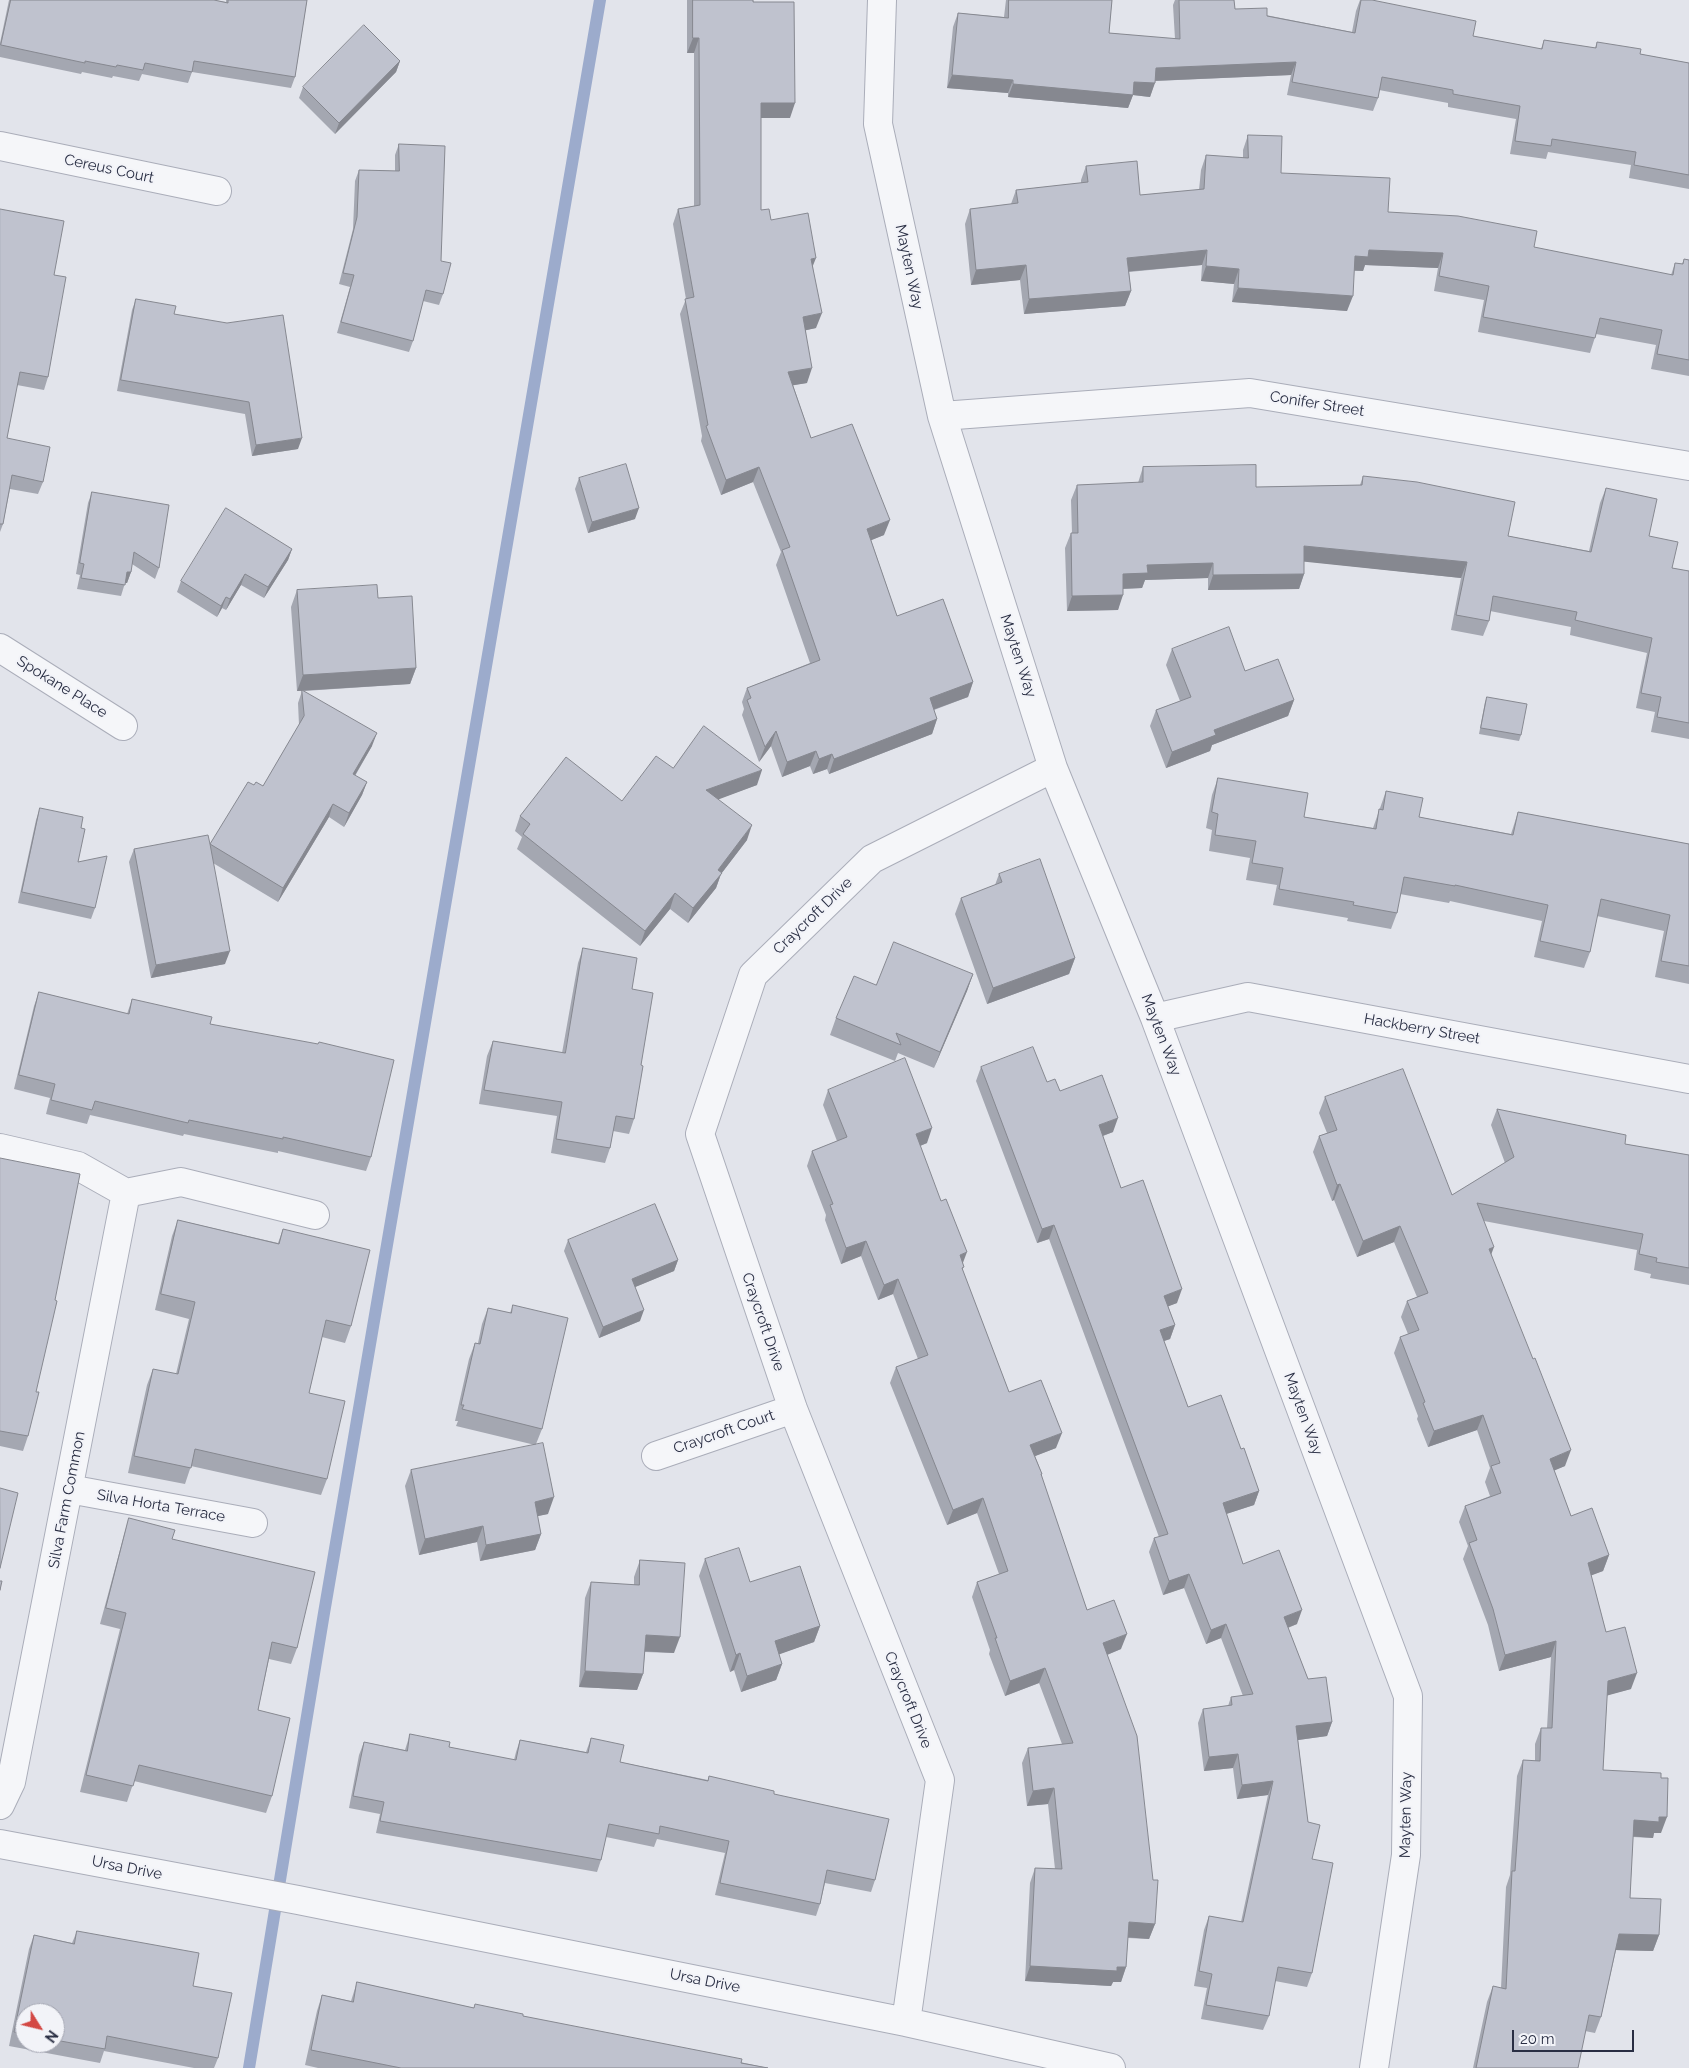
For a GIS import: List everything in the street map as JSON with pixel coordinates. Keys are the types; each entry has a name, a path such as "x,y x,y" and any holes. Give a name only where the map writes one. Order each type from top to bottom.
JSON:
{"street":[{"name":"Mayten Way","path":"882,0 878,124 942,416 1053,768 1155,1018 1408,1696 1406,1855 1374,2068"},
{"name":"Cereus Court","path":"0,146 218,191"},
{"name":"Conifer Street","path":"942,416 1250,393 1689,466"},
{"name":"Spokane Place","path":"0,648 123,726"},
{"name":"Craycroft Drive","path":"906,2022 940,1780 793,1409 700,1134 753,975 872,859 1053,768"},
{"name":"Hackberry Street","path":"1155,1018 1248,997 1689,1079"},
{"path":"0,1148 78,1166 126,1194 181,1182 315,1215"},
{"name":"Silva Farm Common","path":"0,1805 11,1782 126,1194"},
{"name":"Craycroft Court","path":"656,1456 793,1409"},
{"name":"Silva Horta Terrace","path":"69,1489 253,1523"},
{"name":"Ursa Drive","path":"0,1844 298,1900 906,2022 1111,2068"}],"building":[{"path":"11,0 214,0 228,3 228,0 307,0 295,77 194,61 192,72 145,63 143,70 85,61 85,63 1,45"},
{"path":"693,0 794,2 795,103 761,103 761,210 769,209 771,220 808,213 816,258 811,259 822,313 803,317 812,368 788,372 811,438 852,424 890,520 867,529 897,616 943,599 973,682 930,698 937,719 834,759 832,754 819,759 816,751 787,762 776,731 765,747 747,700 751,698 747,688 820,660 782,550 790,547 759,467 726,480 706,426 708,425 685,299 694,297 678,209 700,205 699,38 693,38"},
{"path":"1009,0 1112,0 1109,33 1180,39 1179,0 1234,0 1235,9 1267,8 1267,16 1355,33 1361,0 1372,0 1476,21 1473,36 1542,49 1544,40 1596,48 1597,42 1641,49 1640,54 1689,63 1689,175 1634,165 1636,152 1552,139 1551,146 1515,141 1520,106 1453,94 1453,90 1382,77 1378,98 1292,82 1296,62 1156,68 1155,83 1134,82 1133,95 1013,84 1013,80 952,75 958,13 1008,18"},
{"path":"364,25 400,61 339,123 303,87"},
{"path":"1248,135 1282,136 1281,173 1390,178 1388,212 1458,216 1537,231 1534,247 1673,275 1675,263 1683,264 1684,259 1689,260 1689,360 1657,354 1662,330 1600,318 1595,338 1483,317 1489,286 1439,276 1443,253 1369,250 1368,257 1355,256 1353,296 1238,288 1239,269 1206,266 1207,250 1127,258 1131,291 1029,299 1026,265 976,270 970,209 1018,203 1016,190 1088,182 1086,166 1137,161 1140,195 1204,189 1206,155 1248,158"},
{"path":"399,144 445,146 441,261 451,263 443,294 426,290 413,341 341,322 354,275 343,273 357,217 359,170 399,171"},
{"path":"0,209 64,221 54,275 66,277 48,377 20,372 7,438 50,447 43,482 12,475 3,524 0,524"},
{"path":"136,299 176,306 174,314 227,323 283,315 302,438 256,445 249,402 121,380"},
{"path":"626,464 639,508 592,522 579,478"},
{"path":"1256,465 1256,487 1362,485 1363,476 1417,482 1515,502 1508,536 1591,552 1606,488 1657,499 1649,536 1678,542 1672,568 1689,571 1689,723 1657,717 1661,697 1641,693 1652,638 1575,620 1577,612 1493,596 1489,621 1456,615 1467,562 1304,546 1304,574 1213,575 1213,563 1147,565 1148,573 1123,574 1123,595 1072,596 1071,533 1078,533 1077,485 1143,482 1143,467"},
{"path":"92,492 169,505 159,568 134,552 131,572 127,572 125,585 81,578 84,564 80,563"},
{"path":"226,508 292,549 268,587 245,574 230,599 226,597 221,606 181,581"},
{"path":"377,585 378,598 412,596 416,668 303,675 297,590"},
{"path":"1229,627 1245,671 1278,659 1294,700 1214,730 1216,735 1172,752 1156,710 1191,697 1172,649"},
{"path":"302,690 377,733 353,774 367,782 349,813 333,804 283,888 210,844 248,782 254,785 256,782 263,786 304,716"},
{"path":"1487,697 1527,704 1521,735 1481,728"},
{"path":"704,726 762,770 706,790 752,825 718,870 722,873 693,908 675,893 645,931 523,834 530,824 520,816 566,757 622,801 656,756 673,768"},
{"path":"1218,778 1308,793 1304,817 1376,829 1379,809 1383,810 1386,791 1423,798 1419,817 1513,835 1518,812 1689,844 1689,966 1661,961 1670,915 1601,899 1590,952 1540,941 1548,905 1455,885 1404,877 1397,913 1353,905 1354,902 1279,889 1283,868 1252,863 1256,841 1215,835 1218,814 1212,812"},
{"path":"40,808 83,817 81,828 85,829 78,862 107,856 95,908 22,892"},
{"path":"208,835 230,951 156,965 134,849"},
{"path":"1040,859 1075,958 993,988 961,898 1002,882 999,874"},
{"path":"894,942 973,974 940,1052 896,1033 901,1045 836,1018 854,976 876,985"},
{"path":"583,948 637,958 632,989 653,993 634,1119 616,1116 610,1148 556,1139 562,1102 484,1090 493,1041 565,1053"},
{"path":"39,992 129,1014 132,999 212,1017 210,1024 318,1044 319,1042 394,1060 371,1157 283,1137 283,1139 189,1120 188,1123 95,1101 92,1110 51,1100 55,1084 19,1075"},
{"path":"1033,1047 1047,1082 1055,1079 1060,1091 1102,1075 1118,1118 1099,1125 1121,1188 1143,1180 1182,1289 1164,1296 1175,1325 1160,1330 1188,1407 1221,1395 1241,1449 1244,1448 1259,1491 1223,1503 1243,1564 1279,1550 1302,1610 1284,1617 1308,1679 1326,1677 1332,1722 1296,1726 1308,1822 1320,1825 1312,1859 1333,1863 1312,1973 1278,1967 1269,2016 1206,2005 1212,1974 1199,1971 1209,1916 1243,1922 1273,1781 1242,1785 1238,1754 1209,1757 1203,1709 1232,1705 1231,1697 1253,1694 1226,1624 1211,1630 1189,1574 1169,1581 1154,1538 1168,1534 1054,1225 1042,1229 981,1067"},
{"path":"905,1058 932,1128 916,1134 941,1201 946,1199 967,1252 960,1255 964,1267 962,1268 1009,1392 1041,1380 1062,1433 1030,1445 1042,1474 1087,1610 1114,1600 1127,1634 1103,1643 1137,1736 1153,1880 1158,1880 1155,1924 1129,1922 1126,1967 1117,1967 1117,1971 1030,1966 1035,1868 1062,1869 1054,1788 1033,1791 1028,1748 1073,1743 1045,1668 1010,1681 977,1582 1008,1571 983,1498 953,1510 896,1367 928,1355 898,1279 884,1285 866,1241 846,1248 830,1205 833,1204 812,1151 847,1137 828,1090"},
{"path":"1403,1069 1452,1195 1514,1157 1497,1109 1626,1135 1625,1144 1689,1155 1689,1268 1656,1262 1657,1258 1639,1254 1643,1234 1477,1203 1494,1247 1489,1249 1571,1450 1550,1459 1571,1516 1592,1508 1609,1555 1588,1563 1606,1632 1625,1627 1637,1673 1608,1681 1603,1770 1661,1773 1661,1778 1668,1778 1667,1817 1659,1817 1659,1822 1634,1820 1630,1898 1661,1899 1659,1935 1619,1934 1601,2017 1589,2015 1578,2068 1476,2068 1493,1986 1506,1989 1512,1871 1515,1871 1523,1760 1540,1761 1541,1728 1552,1728 1556,1641 1505,1655 1493,1609 1469,1543 1477,1540 1465,1506 1501,1493 1491,1466 1500,1463 1483,1415 1434,1431 1400,1337 1419,1330 1407,1301 1428,1293 1400,1226 1363,1241 1340,1184 1337,1185 1319,1136 1337,1130 1325,1097"},
{"path":"0,1158 80,1174 55,1300 57,1301 36,1392 39,1392 28,1436 0,1431"},
{"path":"655,1204 678,1260 632,1279 644,1310 603,1327 568,1240"},
{"path":"178,1220 279,1244 283,1229 370,1250 351,1326 326,1320 309,1393 345,1401 327,1479 195,1449 191,1468 134,1456 153,1369 178,1374 195,1302 161,1294"},
{"path":"513,1305 568,1318 542,1429 462,1409 464,1405 461,1405 475,1343 480,1344 488,1308 511,1313"},
{"path":"543,1443 554,1497 535,1502 541,1534 486,1545 483,1526 425,1539 411,1470"},
{"path":"0,1488 18,1493 0,1568"},
{"path":"129,1518 175,1530 172,1539 315,1572 297,1648 272,1642 258,1710 290,1718 272,1796 139,1765 133,1786 86,1775 126,1613 106,1608"},
{"path":"739,1548 750,1582 800,1566 820,1626 775,1641 782,1664 747,1676 740,1653 736,1655 705,1559"},
{"path":"640,1560 685,1563 680,1637 646,1635 643,1674 585,1671 591,1582 639,1585"},
{"path":"410,1734 450,1742 449,1747 516,1760 520,1740 588,1753 591,1738 624,1745 620,1762 708,1781 709,1776 774,1791 774,1794 889,1819 875,1880 827,1870 820,1904 720,1883 729,1841 660,1826 659,1834 609,1824 601,1860 380,1821 384,1802 353,1796 364,1742 407,1751"},
{"path":"77,1931 199,1953 193,1986 232,1993 218,2058 107,2036 105,2049 65,2042 65,2003 20,2003 34,1935 74,1944"},
{"path":"357,1982 474,2008 475,2004 523,2014 523,2016 742,2059 741,2063 768,2068 401,2068 311,2050 322,1995 353,2002"}],"waterway":[{"path":"249,2068 324,1613 600,0"}]}
